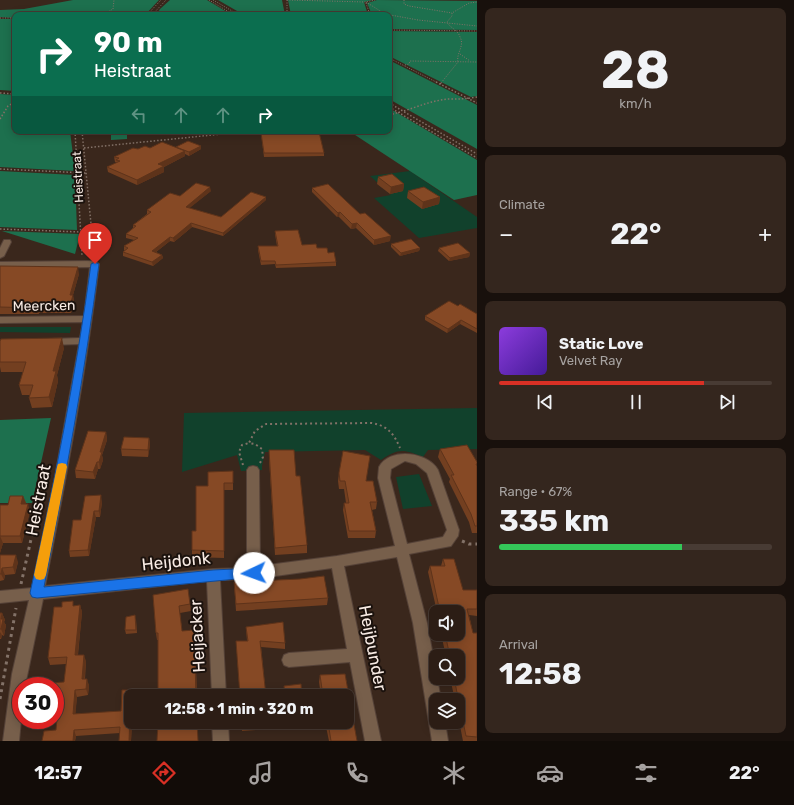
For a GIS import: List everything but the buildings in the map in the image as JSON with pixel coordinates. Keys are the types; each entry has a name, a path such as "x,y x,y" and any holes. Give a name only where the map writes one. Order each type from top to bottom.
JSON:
{"street":[{"path":"0,256 7,242"},
{"path":"0,265 95,264"},
{"name":"Heistraat","path":"11,741 19,674 61,477 83,341 88,319 95,264"},
{"name":"Meercken","path":"0,320 88,319"},
{"path":"38,342 83,341"},
{"path":"432,693 420,623 384,478 385,467 392,462 405,458 420,461 432,470 453,530 452,536"},
{"path":"253,470 254,573"},
{"name":"Heijdonk","path":"0,597 213,575 254,573 337,562 447,542 452,536"},
{"name":"Heijbunder","path":"337,562 373,741"},
{"name":"Heijacker","path":"213,575 219,689"},
{"path":"289,660 356,655"},
{"path":"220,729 221,741"},
{"path":"438,729 440,741"}],"path":[{"path":"108,12 113,9 114,0"},
{"path":"150,12 162,0"},
{"path":"155,12 166,0"},
{"path":"209,0 229,12"},
{"path":"213,0 233,12"},
{"path":"288,12 287,0 366,2 375,0"},
{"path":"404,0 404,4 409,6 452,12 469,3 477,2"},
{"path":"366,2 369,12"},
{"path":"366,2 382,12"},
{"path":"447,22 452,16 452,12"},
{"path":"392,15 418,20 477,26"},
{"path":"0,18 12,18"},
{"path":"440,84 458,62 456,57 460,54 462,47 461,36 457,31 449,27 447,22"},
{"path":"392,30 477,31"},
{"path":"460,54 467,60 473,62"},
{"path":"392,60 477,103"},
{"path":"404,66 410,62 477,62"},
{"path":"0,93 12,94"},
{"path":"392,114 399,113 430,102 449,99 464,100 469,98 477,98"},
{"path":"0,119 8,106 12,104"},
{"path":"392,105 477,154"},
{"path":"392,109 477,158"},
{"name":"Heistraat","path":"75,134 79,173 82,256 95,264"},
{"name":"Heistraat","path":"82,134 95,264"},
{"path":"84,148 222,134"},
{"path":"0,169 86,173"},
{"path":"0,229 81,232 91,231"},
{"path":"249,443 251,435 266,424 372,423 380,424 392,431 405,458"},
{"path":"249,443 255,444 262,449 263,457 260,464 253,470 244,466 239,452 242,445 249,443"},
{"path":"452,536 469,544 477,544"},
{"path":"11,609 34,608"}],"green space":[{"path":"73,0 159,0 148,12 12,12 12,18 0,17 0,10 24,9"},
{"path":"170,0 207,0 227,12 158,12"},
{"path":"218,0 282,0 284,12 239,12"},
{"path":"288,0 373,0 364,2 367,12 290,12"},
{"path":"377,0 477,1 477,30 392,29 392,12 371,12 367,3"},
{"path":"0,19 12,19 12,91 0,90"},
{"path":"392,31 477,32 477,96 471,97 392,58"},
{"path":"392,62 477,105 477,149 392,101"},
{"path":"0,94 12,95 12,134 70,134 75,171 0,167"},
{"path":"392,110 477,160 477,195 454,200 354,134 392,134"},
{"path":"111,134 127,134 127,139 111,140"},
{"path":"0,171 75,175 77,230 0,227"},
{"path":"410,171 477,217 477,228 419,238 374,198 391,195 370,176"},
{"path":"2,231 80,234 75,254"},
{"path":"0,327 71,327 70,333 0,332"},
{"path":"477,408 477,449 428,450 423,457 411,452 401,451 392,453 381,460 365,450 265,452 262,470 241,471 237,455 182,472 184,413"},
{"path":"51,418 32,503 0,503 0,420"},
{"path":"419,474 432,506 403,509 396,477"}],"slow traffic":[{"path":"40,575 62,467"}],"route":[{"path":"95,264 88,319 83,341 61,477 37,593 213,575 254,573"}]}
